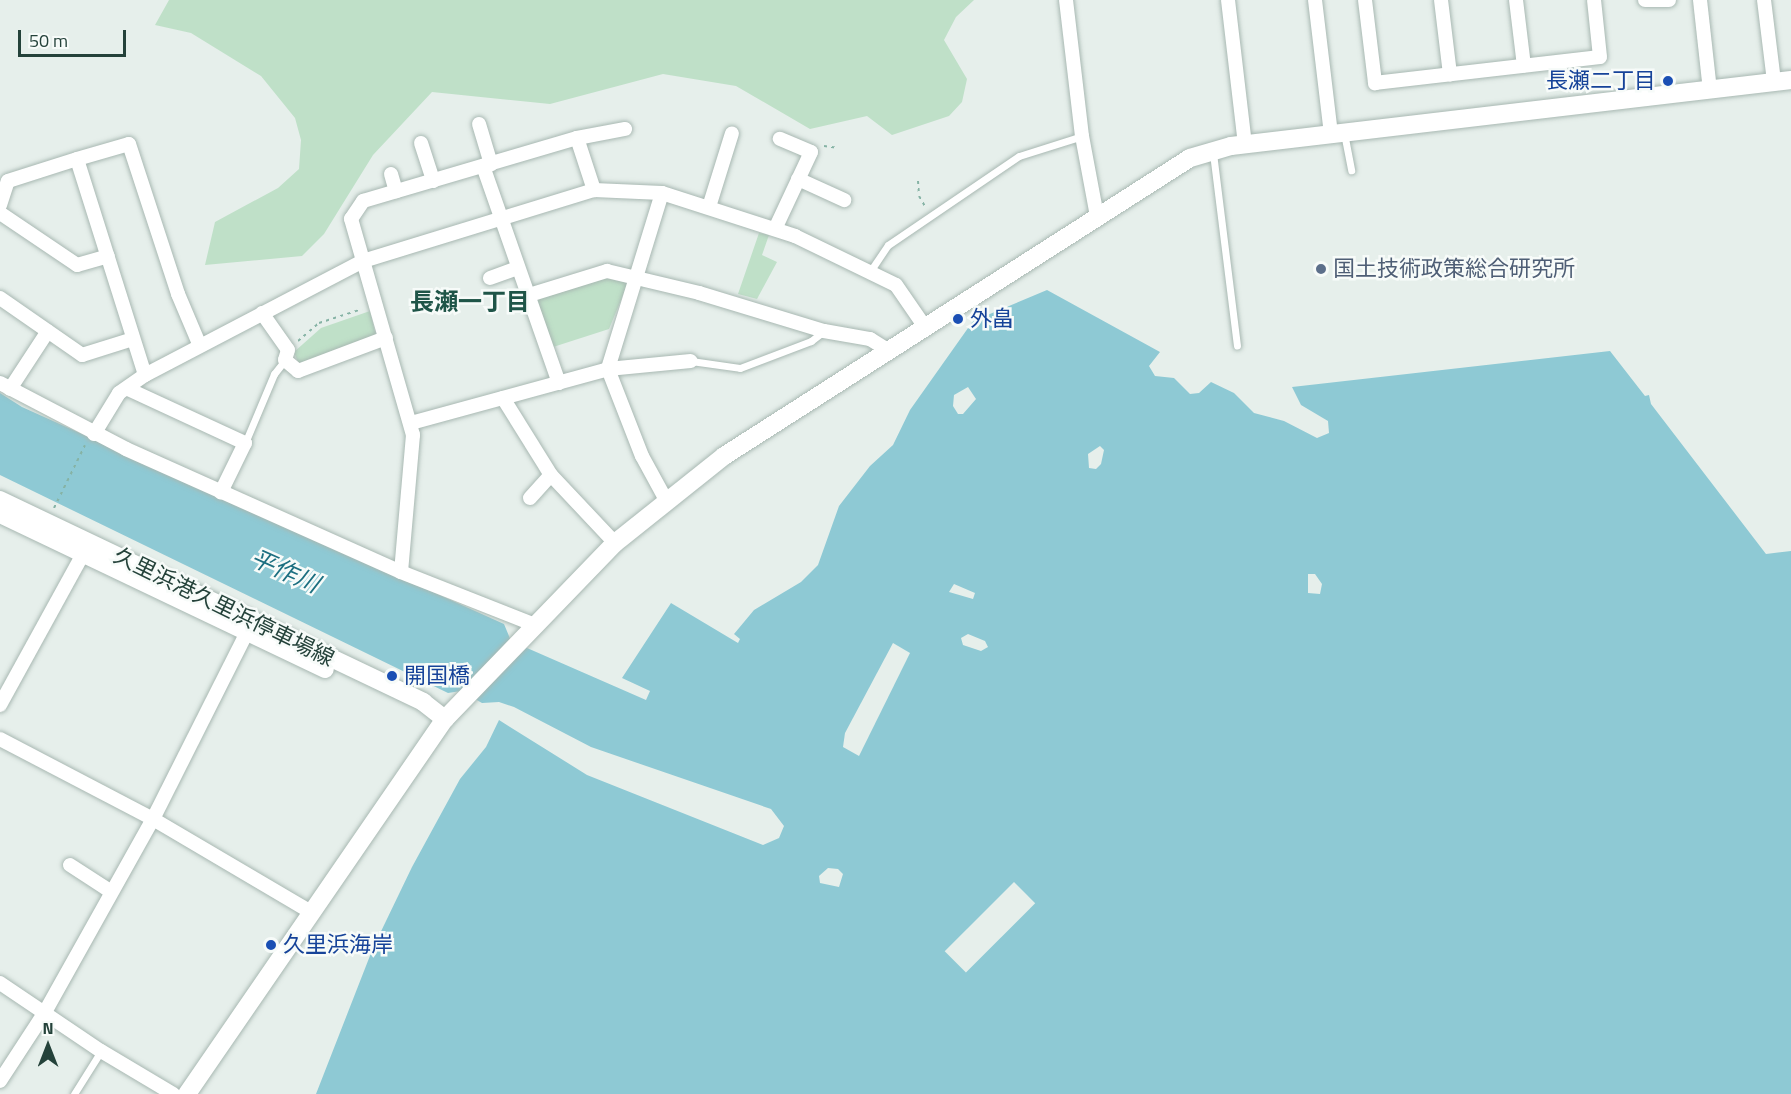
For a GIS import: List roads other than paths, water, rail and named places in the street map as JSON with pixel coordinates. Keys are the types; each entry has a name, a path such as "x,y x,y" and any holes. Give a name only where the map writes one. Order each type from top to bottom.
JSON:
{"street":[{"path":"1066,0 1082,136 1097,216"},
{"path":"1228,0 1245,144"},
{"path":"1315,0 1338,134"},
{"path":"1365,0 1375,83 1600,57 1594,0"},
{"path":"1441,0 1450,74"},
{"path":"1516,0 1524,66"},
{"path":"1645,0 1669,0"},
{"path":"1700,0 1710,90"},
{"path":"187,1094 445,719 615,543 724,456 1174,166 1213,150 1245,144 1782,81 1764,0"},
{"path":"478,124 500,218 559,383"},
{"path":"401,572 413,435 351,219 363,201 577,138 625,129"},
{"path":"709,207 732,133"},
{"path":"577,138 594,190"},
{"path":"775,229 810,152 780,139"},
{"path":"421,142 432,181"},
{"path":"0,205 8,181 129,144 178,294 200,346"},
{"path":"77,159 145,375"},
{"path":"391,174 396,191"},
{"path":"798,179 844,200"},
{"path":"92,434 119,393 128,389 145,375 363,261 594,190 662,193 775,229 871,270 896,285 925,327"},
{"path":"662,193 608,369 642,456 666,500"},
{"path":"0,213 77,265 108,256"},
{"path":"490,278 517,268"},
{"path":"526,296 607,271 635,280 699,293 824,331 870,339 889,351"},
{"path":"0,298 82,355 133,339"},
{"path":"261,313 298,371 386,338"},
{"path":"48,331 5,386 92,434 401,572 529,632"},
{"path":"411,423 608,369 691,361"},
{"path":"128,389 245,443 221,492"},
{"path":"503,398 551,476 615,543"},
{"path":"530,498 551,476"},
{"name":"久里浜港久里浜停車場線","path":"0,500 247,632 416,712 445,719"},
{"name":"久里浜港久里浜停車場線","path":"0,514 87,548 423,702 445,719"},
{"path":"0,705 87,548"},
{"path":"0,1081 45,1012 110,891 153,819 247,632"},
{"path":"0,739 153,819 311,912"},
{"path":"70,865 110,891"},
{"path":"0,983 101,1052 173,1094"}],"lane":[{"path":"1338,134 1350,170"},
{"path":"871,270 888,245 1019,156 1082,136"},
{"path":"1213,150 1237,346"},
{"path":"691,361 740,368 811,341 824,331"},
{"path":"245,443 274,374 286,355"},
{"path":"74,1094 101,1052"}],"water":[{"name":"平作川","path":"1047,290 1160,352 1149,366 1155,376 1174,378 1190,394 1199,393 1211,382 1234,393 1254,413 1284,421 1317,438 1329,433 1328,421 1301,405 1292,387 1610,351 1645,396 1649,395 1651,404 1766,554 1791,551 1791,1094 316,1094 373,948 412,867 460,779 486,747 499,720 587,775 763,845 779,838 784,826 771,809 591,747 514,707 499,702 482,703 461,691 448,693 0,475 0,393 22,407 504,624 511,641 646,700 650,691 622,678 671,603 738,643 740,639 734,634 754,610 801,582 818,565 839,506 870,466 893,445 910,410 973,321","holes":["968,387 976,399 963,414 958,414 953,406 954,395","1100,446 1104,450 1101,464 1096,469 1089,468 1088,454","1308,574 1315,574 1322,584 1320,594 1308,593","954,584 975,593 973,599 949,592","968,634 985,641 988,647 981,651 963,645 961,638","828,868 838,869 843,874 839,887 820,883 819,876"]}],"place":[{"name":"長瀬二丁目","path":"1668,81"},
{"name":"国土技術政策総合研究所","path":"1321,269"},
{"name":"外畠","path":"958,319"},
{"name":"開国橋","path":"392,676"},
{"name":"久里浜海岸","path":"271,945"}],"district":[{"name":"長瀬一丁目","path":"470,302"}]}
